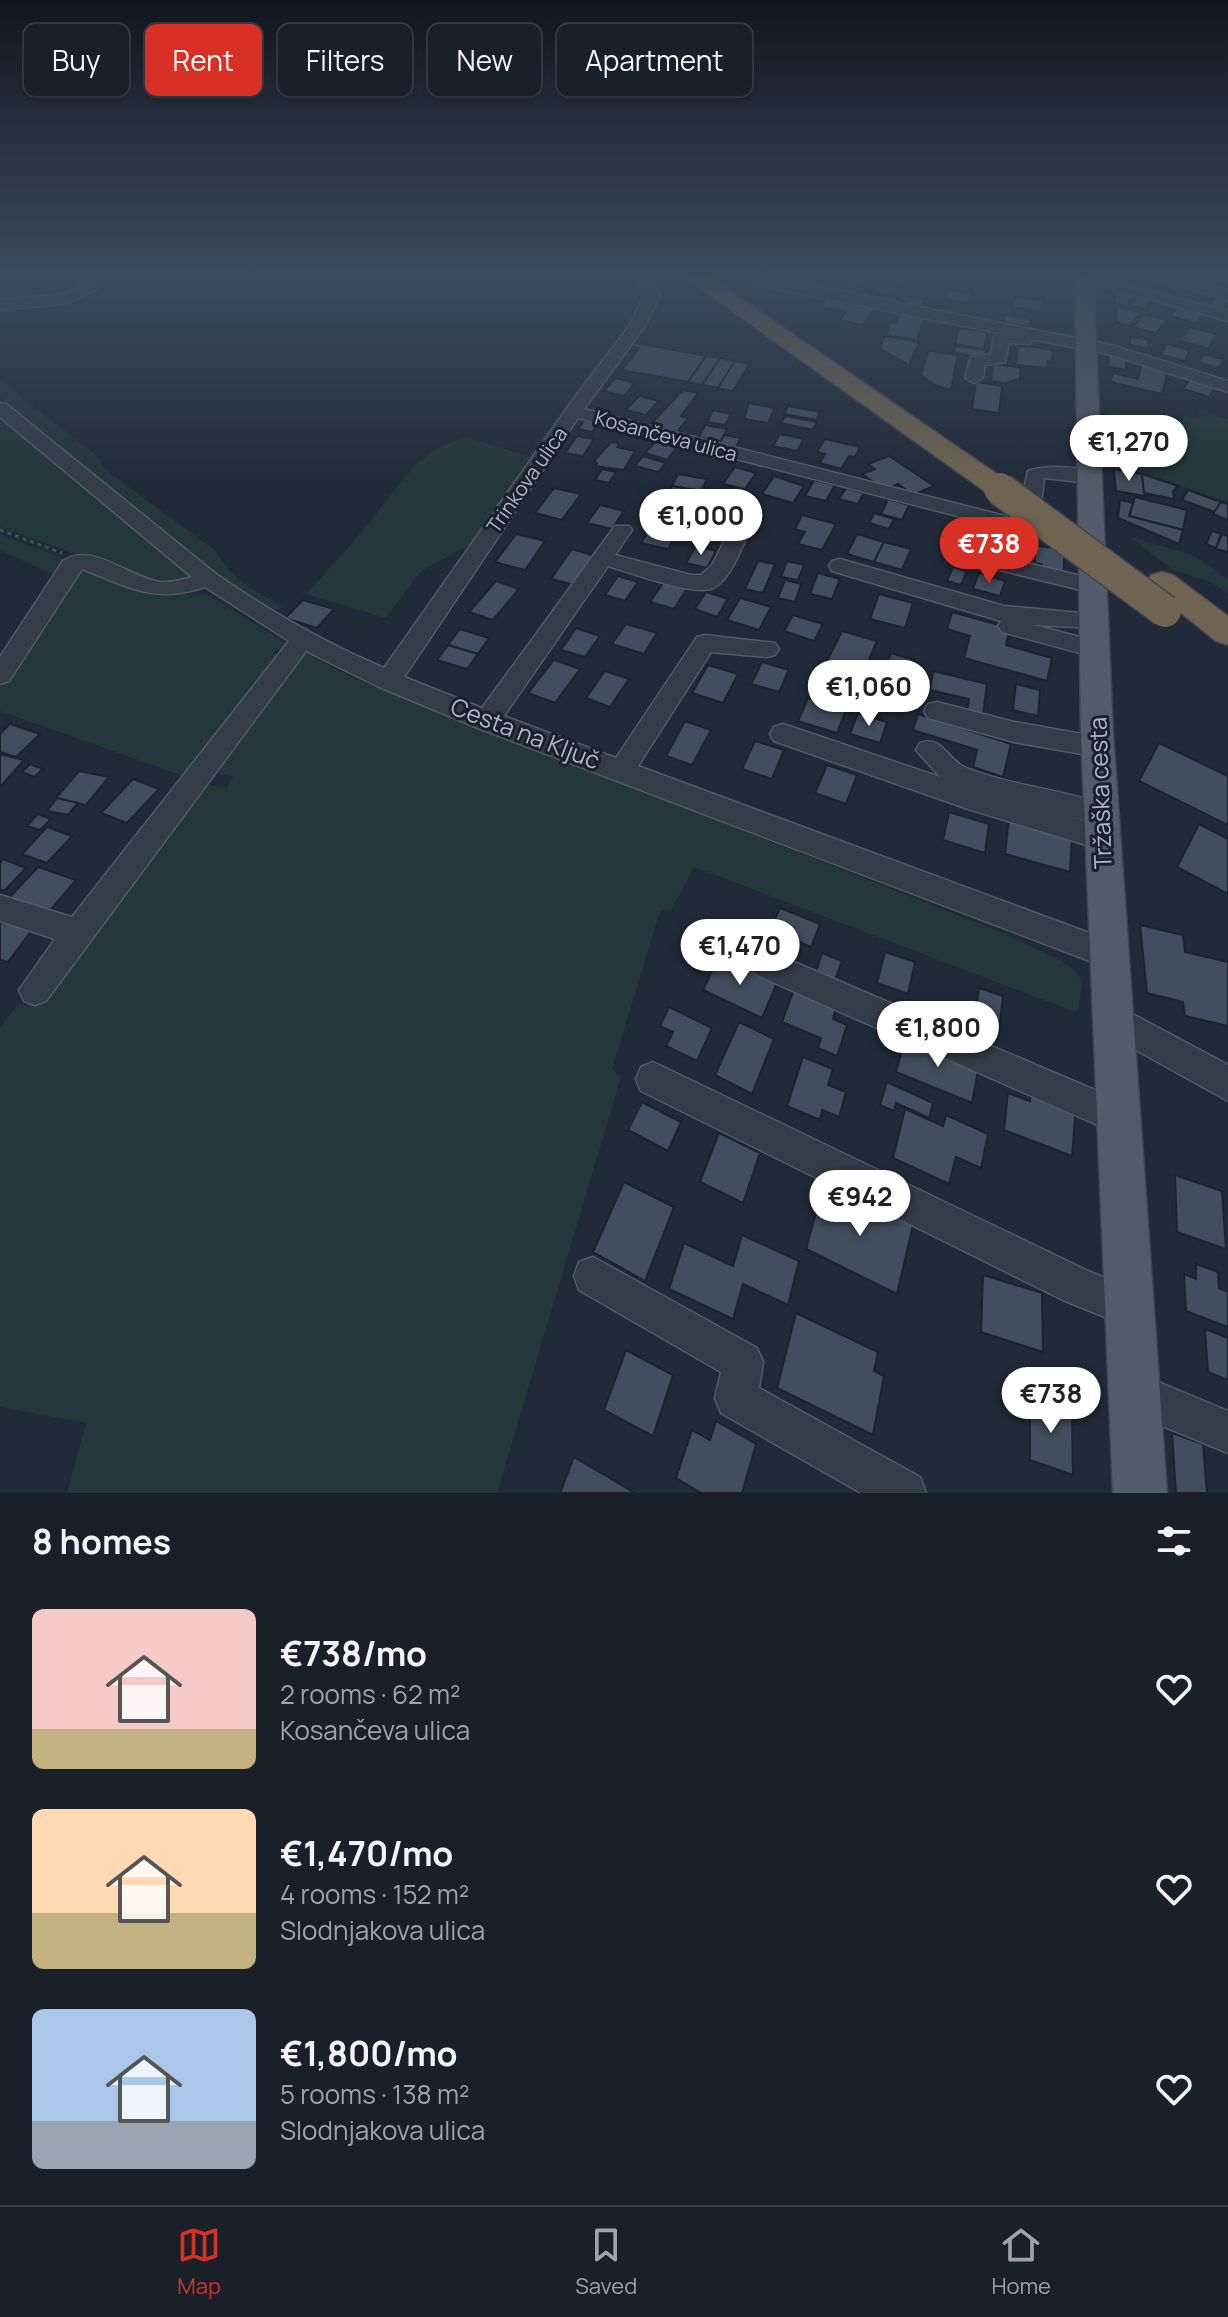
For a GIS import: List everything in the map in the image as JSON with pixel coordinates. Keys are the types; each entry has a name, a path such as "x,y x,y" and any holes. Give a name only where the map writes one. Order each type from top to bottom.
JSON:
{"highway":[{"path":"810,346 1163,596 1228,633"},
{"path":"1163,596 1228,662"}],"main road":[{"name":"Tržaška cesta","path":"1086,346 1094,635 1108,954 1140,1493"}],"street":[{"name":"Trinkova ulica","path":"388,681 622,346"},
{"path":"974,378 977,361 999,358 1001,346"},
{"path":"1086,346 1111,350 1228,387"},
{"name":"Cesta na Ključ","path":"0,408 208,579 302,640 388,681 487,721 1108,954"},
{"name":"Kosančeva ulica","path":"575,412 1019,526 1029,522 1035,475 1045,471 1089,477"},
{"path":"487,721 622,530"},
{"path":"603,558 691,582 706,583 721,568 734,541"},
{"path":"995,562 1093,586"},
{"path":"0,675 70,570 157,589 180,588 208,579"},
{"path":"845,574 1094,635"},
{"path":"35,990 302,640"},
{"path":"621,771 705,643 767,649"},
{"path":"937,711 1014,732 1099,747"},
{"path":"783,734 968,798 1102,826"},
{"path":"929,750 954,775 1102,826"},
{"path":"0,908 79,933"},
{"path":"721,941 783,972 1118,1117"},
{"path":"1112,1019 1228,1084"},
{"path":"653,1079 1077,1286 1129,1307"},
{"path":"593,1276 743,1362 736,1398 904,1493"},
{"path":"1134,1393 1228,1432"}],"path":[{"path":"0,530 70,570"}],"shaded area":[{"path":"595,366 601,367 477,541 420,572 386,618 306,594 421,460 451,442 469,438 528,456"},
{"path":"0,380 102,460 100,464 111,474 216,551 236,576 282,607 273,612 167,537 0,397"},
{"path":"1200,410 1228,419 1228,502 1102,459 1100,425 1107,424 1110,411 1182,427 1184,416 1199,417"},
{"path":"0,419 188,574 190,579 173,585 147,580 110,561 86,558 0,527"},
{"path":"0,534 68,561 57,573 49,573 0,550"},
{"path":"1130,537 1193,555 1228,579 1228,593 1208,581 1173,570"},
{"path":"86,567 149,591 210,596 288,644 272,653 281,656 192,779 0,711 0,687 36,637 76,571"},
{"path":"301,651 358,680 1004,933 1074,969 1082,982 1078,1013 694,867 671,910 662,910 658,918 612,1069 621,1077 497,1493 67,1493 86,1423 0,1407 0,1027 19,1004 28,1006 200,783 226,788 233,777 207,771"}],"building":[{"path":"628,346 651,346 706,356 688,382 622,370 639,348"},
{"path":"881,346 917,346 909,365 880,349"},
{"path":"955,346 986,350 985,358 954,353"},
{"path":"1165,346 1190,350 1185,361 1161,355"},
{"path":"1018,347 1053,350 1052,362 1048,361 1047,368 1015,365"},
{"path":"928,351 958,355 951,390 935,385 921,375"},
{"path":"1205,354 1225,360 1218,368 1198,362"},
{"path":"1109,355 1126,357 1126,370 1109,367"},
{"path":"706,356 720,358 702,385 688,382"},
{"path":"720,358 735,361 718,388 702,385"},
{"path":"735,361 749,364 733,391 718,388"},
{"path":"1142,363 1168,369 1162,394 1110,382 1113,373 1138,379"},
{"path":"993,364 1021,368 1020,379 1005,383 991,381"},
{"path":"615,378 635,383 624,396 604,391"},
{"path":"1191,378 1217,385 1209,397 1183,389"},
{"path":"976,382 1002,386 999,413 972,409"},
{"path":"683,390 698,393 681,416 688,418 677,432 650,425"},
{"path":"639,396 659,401 646,415 626,410"},
{"path":"749,403 775,408 768,423 744,419"},
{"path":"788,406 820,412 816,420 784,414"},
{"path":"713,410 731,414 725,425 707,422"},
{"path":"785,416 817,422 813,430 781,423"},
{"path":"584,420 598,423 592,432 578,429"},
{"path":"705,425 727,429 721,441 699,437"},
{"path":"780,434 804,439 797,451 773,446"},
{"path":"724,435 741,438 736,447 715,443 721,441"},
{"path":"577,436 594,439 583,456 565,453"},
{"path":"825,439 860,447 855,457 849,456 841,469 820,463 825,454 817,452"},
{"path":"611,442 619,443 617,447 635,451 624,470 595,466 597,463 594,461"},
{"path":"655,442 677,447 667,460 645,453"},
{"path":"643,456 666,463 658,472 635,466"},
{"path":"889,456 934,486 913,495 898,484 885,490 862,474 875,469 868,464"},
{"path":"735,467 756,473 745,489 723,484"},
{"path":"602,469 616,472 609,483 595,480"},
{"path":"1114,469 1142,474 1145,496 1116,491"},
{"path":"678,474 707,479 701,491 672,486"},
{"path":"1142,474 1178,486 1173,491 1174,499 1144,493"},
{"path":"774,476 804,486 793,503 762,494"},
{"path":"814,480 835,485 826,501 805,496"},
{"path":"672,486 701,491 695,504 666,498"},
{"path":"554,488 581,494 562,520 535,513"},
{"path":"846,488 864,493 858,504 839,499"},
{"path":"1188,490 1221,502 1215,512 1182,500"},
{"path":"1135,497 1187,510 1183,530 1129,516"},
{"path":"888,499 909,505 902,520 881,514"},
{"path":"1120,500 1133,503 1129,516 1183,530 1179,544 1118,518"},
{"path":"1221,502 1228,504 1228,520 1213,514"},
{"path":"600,505 624,511 612,529 587,523"},
{"path":"874,513 894,519 889,529 869,523"},
{"path":"802,515 836,524 822,550 798,544 805,532 795,529"},
{"path":"657,517 683,523 668,549 641,543"},
{"path":"967,518 998,526 987,557 955,549"},
{"path":"698,525 722,530 716,543 692,539"},
{"path":"1212,531 1221,534 1216,548 1206,544"},
{"path":"516,534 545,541 525,570 495,562"},
{"path":"857,534 884,542 874,562 847,554"},
{"path":"1222,534 1228,536 1228,552 1216,549"},
{"path":"884,542 911,549 902,570 874,562"},
{"path":"1035,545 1064,550 1064,574 1042,570 1042,564 1035,563"},
{"path":"696,546 716,551 707,568 686,563"},
{"path":"572,549 595,556 574,585 551,579"},
{"path":"758,561 775,564 763,593 745,589"},
{"path":"787,561 804,565 798,580 781,577"},
{"path":"953,567 967,571 961,585 947,581"},
{"path":"818,573 840,579 832,599 810,594"},
{"path":"979,573 1005,581 1000,596 973,589"},
{"path":"618,576 638,582 625,601 605,595"},
{"path":"665,580 688,587 674,609 650,602"},
{"path":"785,580 801,584 795,602 778,598"},
{"path":"496,581 519,589 493,620 469,612"},
{"path":"706,592 728,599 717,617 695,609"},
{"path":"879,594 913,603 905,628 870,619"},
{"path":"740,598 771,607 759,630 727,620"},
{"path":"303,600 334,609 317,628 285,618"},
{"path":"952,612 1010,628 1006,645 1052,658 1047,681 964,658 970,636 947,629"},
{"path":"793,615 823,624 814,641 784,631"},
{"path":"626,624 657,633 644,654 612,644"},
{"path":"576,628 600,636 585,657 561,650"},
{"path":"460,629 489,638 478,654 448,645"},
{"path":"842,631 877,641 856,689 819,677"},
{"path":"448,645 478,654 467,669 437,660"},
{"path":"891,653 914,660 903,693 879,685"},
{"path":"554,660 580,669 555,703 528,693"},
{"path":"762,662 789,670 779,692 751,684"},
{"path":"708,665 738,674 723,703 692,693"},
{"path":"605,671 629,679 610,707 586,698"},
{"path":"933,671 987,684 983,714 967,710 969,699 930,690"},
{"path":"1016,684 1040,690 1038,716 1013,710"},
{"path":"808,698 846,710 837,733 798,721"},
{"path":"858,713 887,722 880,743 850,734"},
{"path":"918,714 1011,744 1003,777 973,767 977,750 913,730"},
{"path":"685,721 711,730 692,765 666,756"},
{"path":"10,724 40,734 16,757 0,752 0,734"},
{"path":"755,741 784,750 772,779 742,769"},
{"path":"1159,743 1228,776 1228,825 1139,781"},
{"path":"0,754 24,760 1,786 0,786"},
{"path":"30,764 43,769 34,777 22,772"},
{"path":"827,765 857,775 846,804 815,793"},
{"path":"79,771 109,777 86,805 56,798"},
{"path":"133,779 159,789 127,823 101,813"},
{"path":"57,798 78,803 68,815 47,811"},
{"path":"949,812 989,824 985,853 943,840"},
{"path":"38,814 51,819 40,830 27,826"},
{"path":"1009,818 1072,834 1070,872 1005,854"},
{"path":"1199,824 1228,839 1228,894 1177,867"},
{"path":"47,827 72,836 47,863 22,854"},
{"path":"3,859 26,868 4,891 0,889 0,863"},
{"path":"38,867 76,880 47,914 8,899"},
{"path":"780,908 820,924 811,947 770,930"},
{"path":"0,922 32,930 8,962 0,960"},
{"path":"1140,925 1183,935 1185,952 1228,962 1228,1026 1185,1016 1183,1002 1147,993"},
{"path":"885,952 915,962 908,994 877,983"},
{"path":"822,953 842,961 835,980 816,972"},
{"path":"719,956 777,983 762,1018 703,990"},
{"path":"795,987 837,1004 833,1019 847,1025 837,1056 818,1048 821,1038 782,1022"},
{"path":"979,988 1003,996 999,1031 974,1023"},
{"path":"669,1007 712,1028 697,1061 666,1046 673,1032 660,1026"},
{"path":"739,1022 774,1039 752,1094 715,1075"},
{"path":"906,1035 979,1065 972,1103 896,1072"},
{"path":"803,1057 833,1069 828,1085 846,1092 839,1117 822,1110 820,1120 787,1106"},
{"path":"887,1082 933,1103 929,1118 896,1103 894,1111 880,1105"},
{"path":"1031,1089 1076,1106 1072,1156 1004,1130 1008,1093 1030,1101"},
{"path":"642,1102 681,1122 668,1151 628,1130"},
{"path":"905,1109 943,1126 946,1115 988,1134 981,1168 956,1157 949,1184 893,1158"},
{"path":"719,1133 760,1153 743,1203 700,1182"},
{"path":"1175,1175 1222,1191 1226,1249 1177,1232"},
{"path":"624,1182 674,1207 645,1281 593,1252"},
{"path":"824,1184 913,1225 897,1294 806,1249"},
{"path":"742,1235 799,1261 788,1305 743,1284 733,1319 669,1289 684,1243 733,1266"},
{"path":"1196,1264 1218,1272 1219,1288 1228,1292 1228,1327 1186,1311 1184,1274 1196,1279"},
{"path":"983,1275 1042,1293 1043,1352 981,1332"},
{"path":"796,1313 878,1352 874,1371 884,1376 873,1435 777,1388"},
{"path":"1205,1329 1228,1338 1228,1380 1208,1372"},
{"path":"626,1350 673,1375 653,1436 604,1410"},
{"path":"1030,1395 1072,1410 1073,1475 1030,1460"},
{"path":"716,1421 756,1444 742,1493 701,1493 676,1478 692,1430 710,1440"},
{"path":"1172,1433 1203,1444 1207,1493 1176,1493"},
{"path":"574,1457 635,1493 560,1493"}]}
